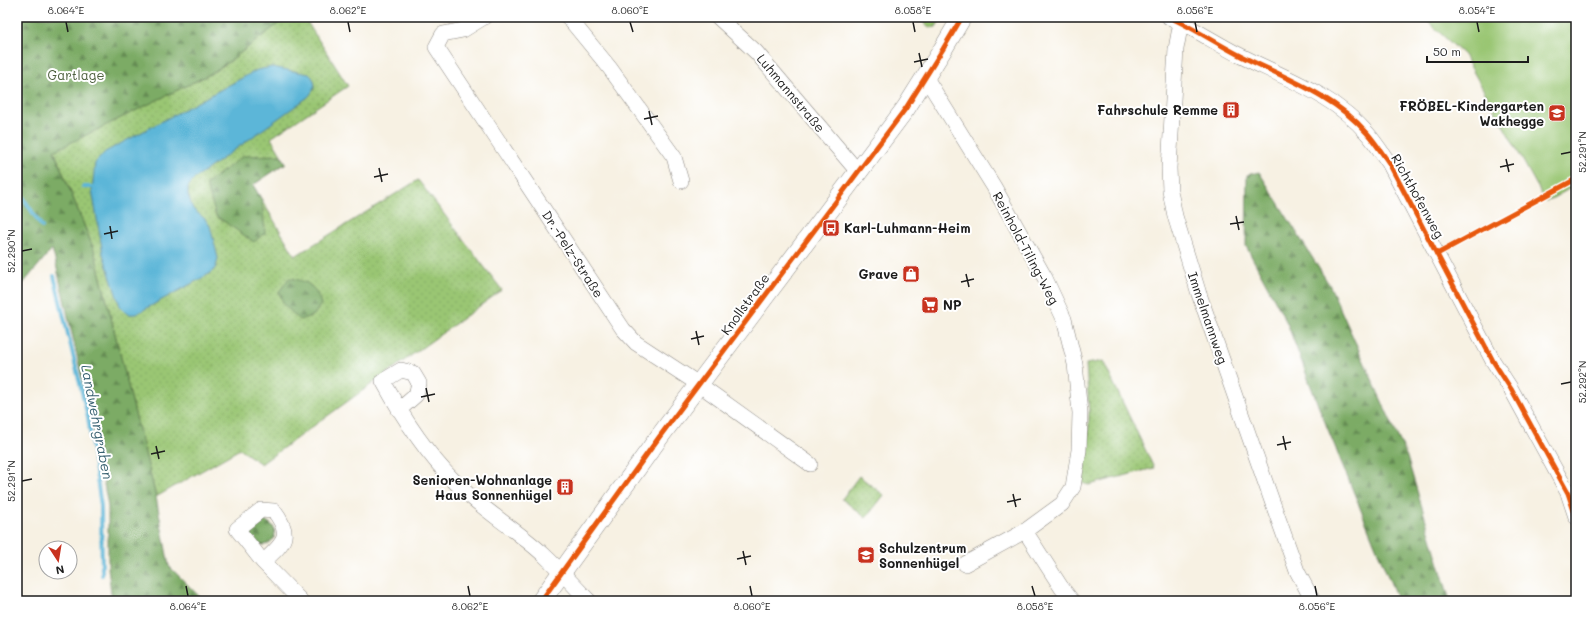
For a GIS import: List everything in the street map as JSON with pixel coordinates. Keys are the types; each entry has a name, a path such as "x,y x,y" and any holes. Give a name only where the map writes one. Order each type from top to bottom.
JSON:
{"street":[{"name":"Dr.-Pelz-Straße","path":"484,17 463,30 443,34 436,47 472,99 623,329 636,343 700,385"},
{"path":"568,17 609,67 674,157 681,181"},
{"name":"Luhmannstraße","path":"718,17 756,52 859,173"},
{"name":"Knollstraße","path":"541,601 794,256 859,173 906,108 926,78 962,17"},
{"name":"Richthofenweg","path":"1175,20 1240,55 1313,90 1346,112 1367,133 1389,162 1493,361 1572,493 1576,517"},
{"name":"Immelmannweg","path":"1175,20 1176,49 1170,168 1170,191 1174,210 1199,294 1273,504 1297,570 1313,601"},
{"name":"Reinhold-Tiling-Weg","path":"926,78 994,187 1046,278 1064,320 1075,364 1080,421 1079,450 1073,487 1062,504 1025,531 965,564"},
{"path":"700,385 810,464"},
{"path":"399,410 421,444 455,483 495,517 544,555 589,601"},
{"path":"1025,531 1061,587 1072,601"},
{"path":"263,562 301,601"}],"green space":[{"name":"Gartlage","path":"17,17 287,17 230,61 210,74 54,151 94,250 156,497 169,566 204,601 112,601 108,568 108,507 95,434 52,249 17,291"},
{"path":"287,17 304,17 348,86 271,138 286,163 253,185 295,256 418,180 502,290 261,464 240,449 156,497 94,250 54,150 210,74 230,61"},
{"path":"927,17 942,17 936,27 930,28 923,22"},
{"path":"1423,17 1576,17 1576,185 1546,202 1464,55"},
{"path":"280,155 286,163 253,185 262,200 265,233 254,242 216,216 206,184 243,156"},
{"path":"1259,172 1330,286 1407,457 1450,601 1398,601 1318,405 1287,323 1246,246 1247,175"},
{"path":"289,278 310,285 316,292 321,304 314,315 300,320 284,305 279,292"},
{"path":"1103,361 1154,468 1089,485 1082,483 1088,450 1089,412 1086,364"},
{"path":"859,476 884,495 866,518 842,499"},
{"path":"263,521 271,525 275,533 271,541 263,545 255,541 251,533 255,525"}],"water":[{"path":"272,67 309,74 314,80 314,88 308,97 194,179 188,187 188,195 193,209 205,219 210,226 218,258 216,267 211,273 136,314 126,313 120,306 103,254 92,190 95,163 105,152 257,70"}],"waterway":[{"path":"83,187 97,187"},
{"name":"Landwehrgraben","path":"17,188 42,227"},
{"name":"Landwehrgraben","path":"54,276 88,417 101,506 102,575"}],"cycle path":[{"path":"541,601 660,436 906,108 962,17"},
{"path":"1169,17 1241,56 1308,88 1340,108 1370,136 1389,163 1493,361 1511,389 1568,493 1576,517"},
{"path":"1437,254 1576,179"}],"place":[{"name":"Fahrschule Remme","path":"1231,110"},
{"name":"FRÖBEL-Kindergarten Wakhegge","path":"1557,113"},
{"name":"Karl-Luhmann-Heim","path":"831,228"},
{"name":"Grave","path":"911,274"},
{"name":"NP","path":"930,305"},
{"name":"Senioren-Wohnanlage Haus Sonnenhügel","path":"565,487"},
{"name":"Schulzentrum Sonnenhügel","path":"866,555"}]}
